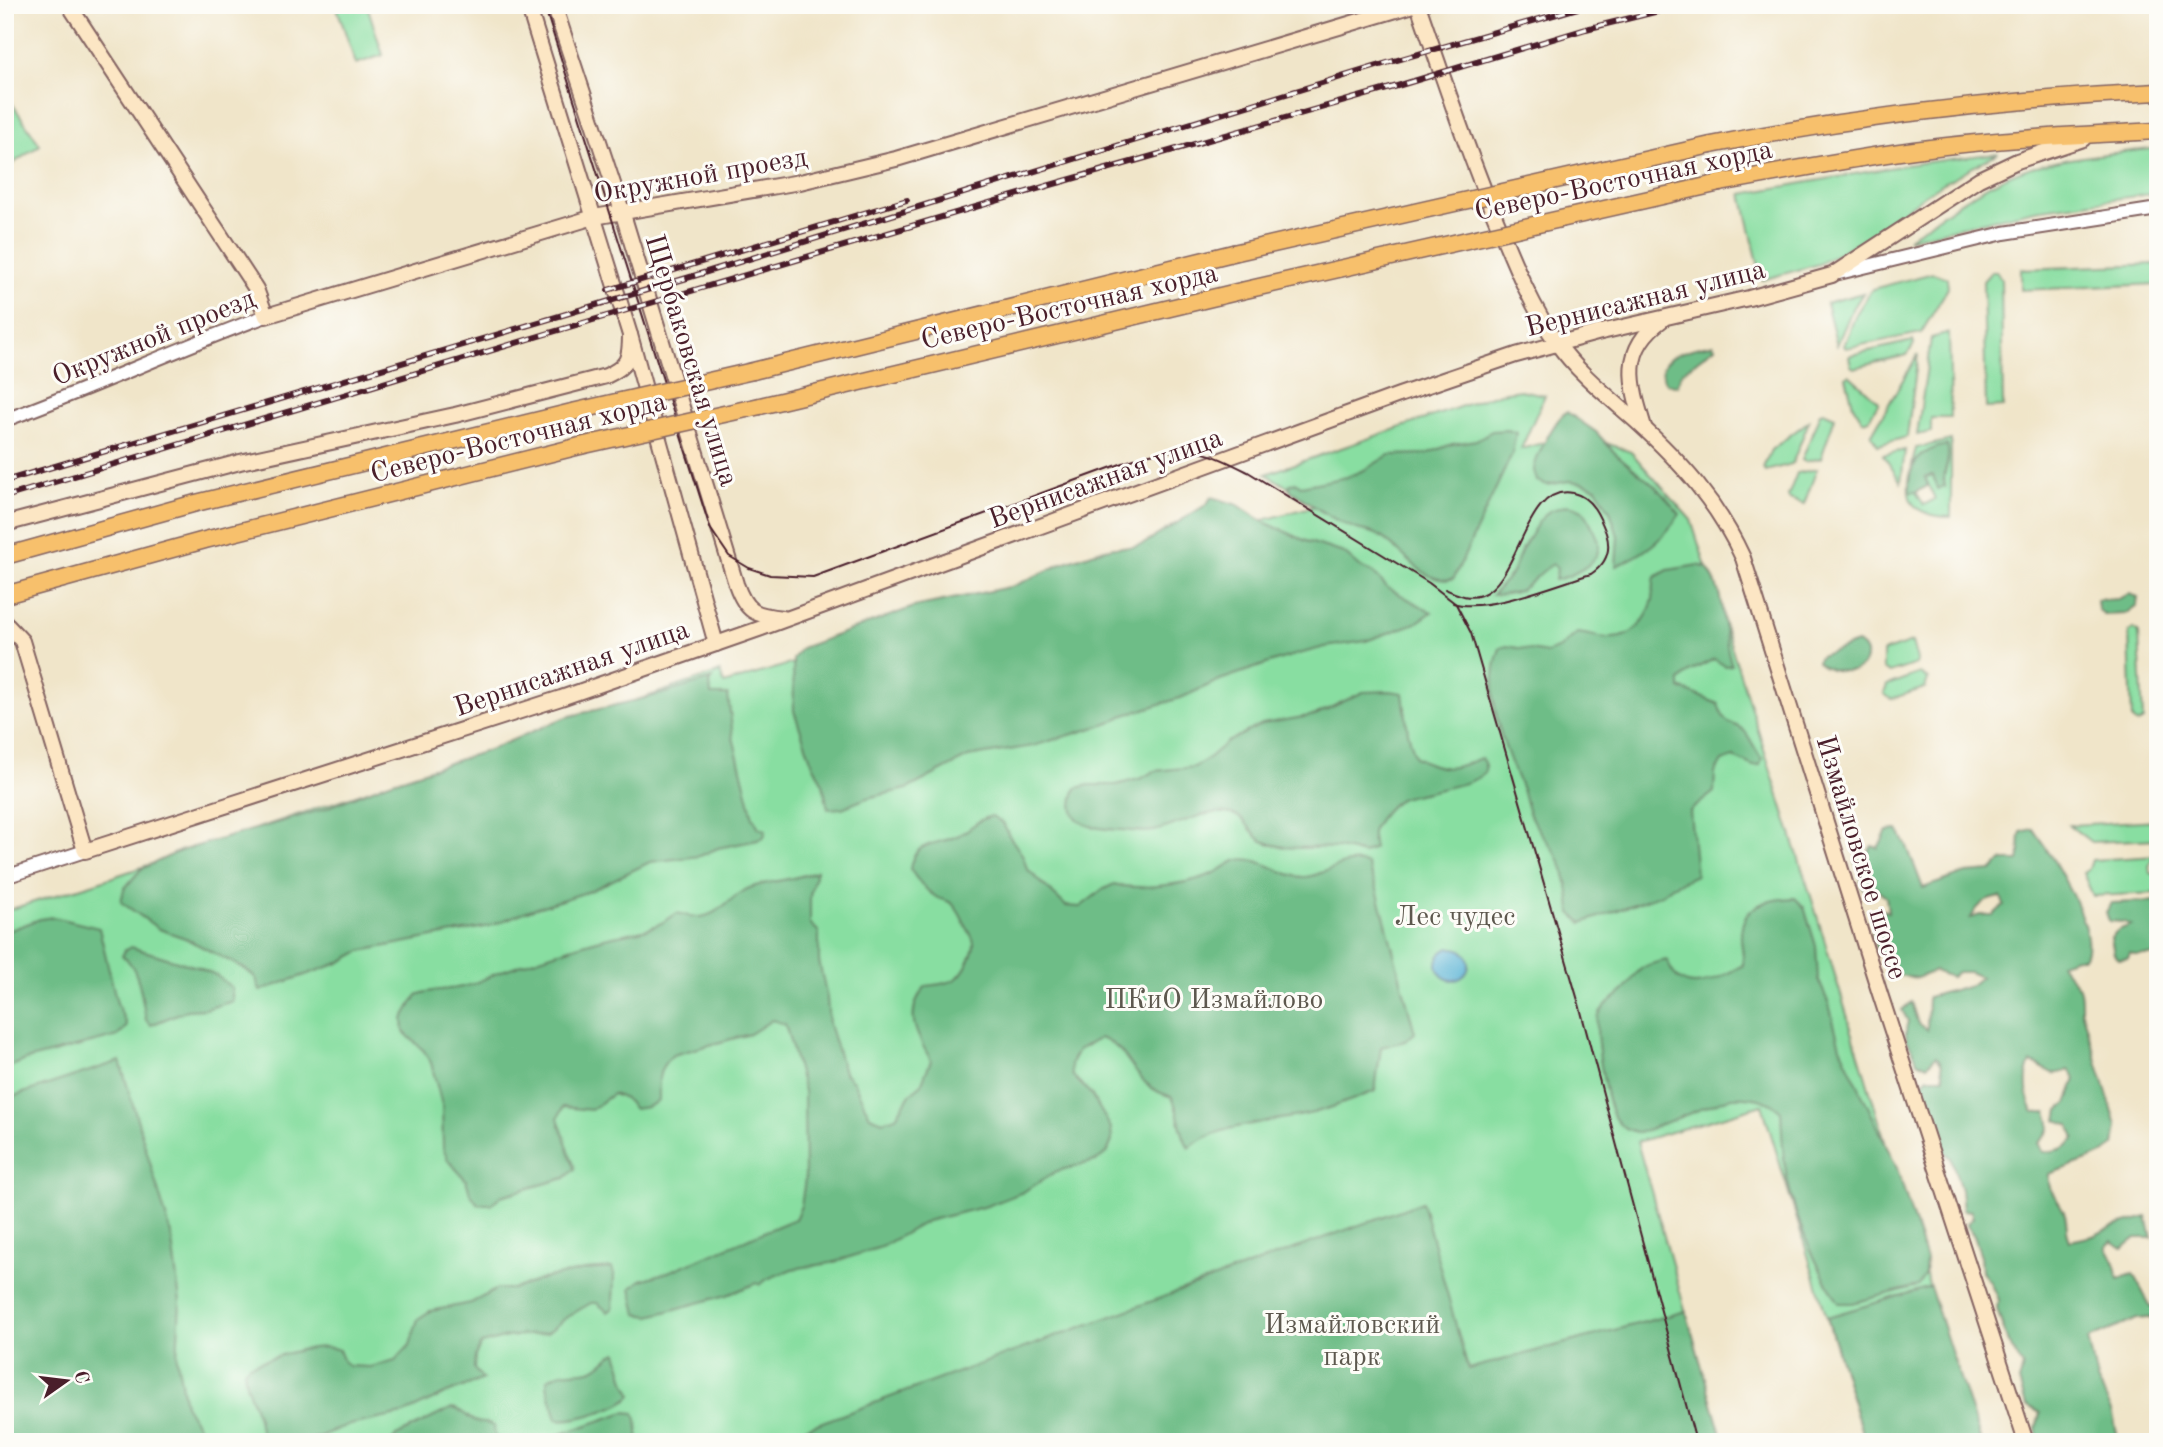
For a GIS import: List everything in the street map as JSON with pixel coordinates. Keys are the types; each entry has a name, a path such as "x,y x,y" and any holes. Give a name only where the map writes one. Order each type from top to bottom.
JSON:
{"main road":[{"path":"69,5 256,289 266,316"},
{"name":"Щербаковская улица","path":"528,5 630,335 716,644"},
{"name":"Щербаковская улица","path":"554,5 622,211 741,597 747,608 754,613 788,618"},
{"name":"Окружной проезд","path":"266,316 594,217 800,182 870,166 1415,5"},
{"name":"Измайловское шоссе","path":"1415,5 1483,191 1512,260 1557,343 1590,379 1644,428 1706,494 1728,526 1743,558 2026,1442"},
{"name":"Северо-Восточная хорда","path":"5,556 196,503 572,412 753,371 1233,253 1711,145 1794,129 1908,113 2158,92"},
{"name":"Северо-Восточная хорда","path":"5,595 205,540 580,446 760,406 1241,291 1720,183 1916,150 2017,139 2158,131"},
{"path":"1832,275 1979,179 2050,148 2105,134"},
{"name":"Вернисажная улица","path":"85,851 533,708 1399,395 1557,343 1749,298 1832,275"},
{"path":"1644,428 1633,389 1632,365 1641,340 1650,328 1665,317"},
{"path":"5,524 240,462 455,415 606,376 622,369 627,362 630,335"},
{"path":"5,623 22,641 85,851"}],"street":[{"name":"Вернисажная улица","path":"1832,275 2004,233 2158,209"},
{"name":"Окружной проезд","path":"5,420 71,395 167,353 266,316"},
{"path":"5,877 85,851"}],"green space":[{"path":"367,5 383,55 356,64 337,8"},
{"path":"5,93 40,145 5,169"},
{"path":"2158,148 2158,193 2035,210 1907,239 1965,199 2012,174 2060,161"},
{"path":"1998,153 1935,188 1867,237 1819,264 1762,280 1742,194 1905,165"},
{"path":"2158,264 2158,284 2021,290 2021,269"},
{"path":"1991,272 1997,272 2001,279 2003,407 1986,408 1983,281"},
{"path":"1933,273 1947,278 1948,288 1921,333 1846,348 1844,346 1856,314 1872,289"},
{"path":"1863,293 1851,312 1837,345 1826,303"},
{"path":"1949,333 1951,418 1931,418 1931,432 1917,435 1931,338"},
{"path":"1913,341 1914,344 1907,355 1854,368 1851,366 1851,355"},
{"path":"1713,344 1715,347 1682,372 1677,386 1666,383 1662,373 1669,359 1676,354"},
{"path":"1918,354 1907,437 1878,445 1871,435"},
{"path":"1849,375 1879,402 1869,419 1863,421 1853,405 1846,377"},
{"name":"ПКиО Измайлово","path":"1520,390 1545,395 1521,449 1579,433 1631,452 1691,520 1814,906 1936,1309 1981,1442 1865,1442 1762,1105 1637,1142 1723,1442 5,1442 5,911 720,672 724,684 1220,532 1318,505 1266,474 1500,393"},
{"path":"1567,412 1596,432 1615,453 1657,488 1680,514 1652,545 1616,566 1618,536 1610,511 1596,488 1569,481 1547,485 1537,481 1535,476 1535,464 1542,448 1557,421"},
{"path":"1820,413 1835,417 1821,458 1805,462 1802,460"},
{"path":"1809,421 1792,464 1765,471 1763,468 1771,450"},
{"path":"1508,430 1516,433 1512,454 1454,578 1444,580 1423,572 1376,534 1332,518 1291,491 1289,485 1295,482 1301,486 1347,477 1389,455 1426,454 1452,444 1476,440 1492,431"},
{"path":"1951,440 1951,517 1937,516 1918,509 1910,499 1909,492 1916,492 1924,505 1935,499 1925,477 1933,475 1945,486 1947,445 1922,454 1912,465 1916,448"},
{"path":"1947,445 1945,486 1937,489 1933,475 1925,477 1928,486 1916,492 1909,492 1913,466 1930,450"},
{"path":"1905,450 1901,482 1883,455"},
{"path":"1817,469 1804,504 1789,499 1797,473"},
{"path":"1211,497 1238,505 1262,521 1306,541 1344,553 1360,567 1373,573 1388,588 1432,612 1416,623 1366,641 1325,647 1284,658 1220,680 1183,697 1122,716 1110,723 1033,746 968,757 907,789 867,798 842,808 828,809 823,784 811,760 794,711 793,659 801,648 914,607 1014,586 1063,563 1101,550 1145,543 1207,504"},
{"path":"1567,505 1580,508 1585,513 1599,541 1598,551 1590,564 1569,576 1555,580 1557,569 1553,564 1521,590 1492,595 1512,573 1521,551 1539,521 1549,511"},
{"path":"1705,565 1717,587 1732,665 1725,666 1714,659 1689,672 1680,681 1680,688 1718,704 1728,722 1746,733 1762,759 1760,765 1753,766 1734,757 1722,761 1715,773 1714,792 1690,811 1696,875 1672,886 1662,894 1582,923 1571,913 1564,871 1557,855 1529,813 1507,753 1494,701 1493,683 1500,648 1507,646 1547,653 1560,648 1577,633 1607,638 1626,635 1638,626 1647,614 1653,599 1655,577 1668,570"},
{"path":"2129,594 2138,597 2137,605 2125,614 2104,615 2098,609 2097,600 2118,599"},
{"path":"2134,629 2139,633 2143,720 2137,724 2132,720 2129,633"},
{"path":"1912,642 1916,664 1890,673 1883,669 1883,652"},
{"path":"1857,643 1866,655 1864,663 1858,669 1836,670 1817,661 1820,656"},
{"path":"1920,673 1928,679 1925,688 1891,699 1884,694 1887,685"},
{"path":"712,679 711,695 728,695 733,737 753,817 759,828 766,830 764,837 758,840 718,848 700,856 650,862 590,891 490,926 361,951 339,963 260,991 256,978 245,969 185,938 159,929 121,902 124,889 141,869 180,851 324,809 387,783 489,750 566,717"},
{"path":"1363,692 1403,693 1408,732 1415,757 1448,768 1481,758 1485,769 1479,778 1469,782 1396,801 1384,813 1372,832 1374,848 1363,854 1337,848 1290,848 1272,844 1258,838 1240,818 1226,813 1208,814 1163,829 1142,832 1100,828 1076,818 1072,801 1076,788 1116,785 1142,778 1154,771 1194,767 1227,742 1262,724 1315,715"},
{"path":"992,816 1003,823 1023,856 1027,869 1066,906 1080,907 1114,884 1136,887 1179,883 1217,872 1238,860 1263,863 1288,874 1305,877 1350,863 1367,864 1377,889 1415,1033 1405,1041 1381,1047 1375,1091 1313,1113 1232,1128 1216,1133 1189,1148 1172,1097 1150,1086 1115,1046 1100,1038 1078,1050 1071,1063 1072,1075 1091,1094 1111,1128 1112,1141 1107,1153 1096,1161 1057,1171 1023,1192 987,1206 927,1221 881,1247 831,1263 792,1269 767,1279 760,1285 757,1283 727,1295 650,1316 637,1314 631,1288 641,1280 668,1272 795,1219 801,1206 805,1179 804,1091 785,1024 772,1020 750,1034 673,1055 661,1070 659,1101 647,1107 634,1109 625,1099 613,1094 591,1110 563,1107 558,1118 575,1169 565,1178 501,1196 491,1204 478,1204 470,1193 466,1180 448,1160 443,1148 442,1105 431,1063 424,1051 404,1032 403,1019 417,995 470,985 572,947 656,926 677,913 706,916 752,887 816,871 810,896 810,923 819,932 819,961 827,998 829,1024 844,1072 853,1081 870,1116 883,1121 896,1117 910,1094 921,1085 931,1060 914,1023 915,1005 919,996 926,986 947,983 957,978 965,969 974,946 956,908 928,891 910,869 912,860 921,848 957,836"},
{"path":"2158,820 2158,839 2091,842 2069,825"},
{"path":"2033,829 2061,873 2080,912 2087,946 2084,958 2060,963 2080,991 2081,1009 2117,1126 2114,1146 2101,1155 2049,1174 2050,1186 2064,1212 2070,1241 2147,1217 2152,1238 2136,1238 2123,1248 2112,1241 2106,1247 2114,1261 2118,1279 2133,1274 2151,1307 2158,1308 2158,1317 2137,1319 2088,1339 2097,1380 2112,1411 2119,1442 2067,1442 2067,1438 2061,1435 2053,1442 2038,1439 2036,1429 2040,1413 2026,1405 2019,1382 2023,1366 2008,1343 1997,1309 1998,1300 1982,1272 1981,1256 1974,1236 1966,1224 1973,1218 1971,1211 1963,1210 1961,1190 1951,1158 1941,1149 1936,1135 1941,1124 1930,1100 1922,1097 1923,1082 1928,1077 1944,1077 1941,1062 1936,1056 1927,1066 1917,1061 1907,1039 1908,1021 1902,1010 1911,1002 1918,1024 1927,1029 1928,997 1971,985 1981,977 1969,972 1957,972 1951,977 1934,971 1917,978 1892,974 1886,958 1878,953 1873,936 1877,916 1881,910 1888,912 1886,897 1875,887 1869,891 1862,888 1861,872 1855,863 1859,854 1865,857 1872,846 1878,848 1887,831 1898,830 1923,888 1966,873 1992,871 2002,861 2019,861 2021,832","holes":["2001,897 2004,905 1993,915 1971,918 1983,903","2031,1063 2052,1073 2069,1070 2076,1079 2067,1103 2059,1110 2057,1120 2070,1125 2075,1138 2061,1149 2043,1152 2038,1143 2048,1133 2050,1122 2047,1112 2034,1112 2029,1102 2027,1081"]},
{"path":"2158,856 2151,861 2149,867 2151,873 2158,876 2158,893 2093,896 2083,873 2089,869 2092,860"},
{"path":"1795,898 1804,907 1816,946 1818,979 1829,1004 1840,1047 1897,1168 1926,1260 1925,1274 1918,1286 1853,1303 1839,1303 1813,1255 1799,1220 1785,1166 1781,1111 1758,1099 1732,1097 1639,1133 1623,1127 1616,1120 1608,1100 1599,1054 1597,1026 1600,1013 1641,969 1667,960 1673,973 1690,984 1700,984 1721,976 1743,965 1742,925 1751,910 1766,902"},
{"path":"2158,901 2158,949 2152,955 2130,953 2128,958 2119,959 2114,954 2111,937 2118,930 2131,925 2109,921 2106,912 2112,903"},
{"path":"53,917 99,928 117,1003 127,1026 118,1036 26,1060 5,1069 5,932"},
{"path":"131,947 216,975 231,987 233,1001 206,1009 187,1010 151,1025 146,1020 133,968 122,956 125,950"},
{"path":"120,1061 171,1234 180,1302 177,1359 185,1405 208,1442 5,1442 5,1099"},
{"name":"Измайловский парк","path":"1422,1202 1468,1369 1686,1311 1723,1442 768,1442"},
{"path":"612,1268 613,1308 608,1312 597,1303 591,1303 547,1333 507,1337 481,1344 475,1356 474,1369 483,1379 403,1414 345,1426 306,1442 262,1442 258,1418 246,1384 244,1370 249,1365 319,1347 339,1350 344,1362 349,1366 370,1367 395,1361 410,1345 418,1319 430,1311 471,1303 497,1289 513,1289 546,1278 585,1270"},
{"path":"1930,1287 1981,1442 1865,1442 1827,1317"},
{"path":"617,1352 632,1395 618,1405 596,1413 557,1419 547,1386 548,1379 558,1374 593,1369"},
{"path":"452,1408 474,1421 494,1426 496,1442 391,1442 396,1436"},
{"path":"625,1412 634,1413 637,1419 639,1442 538,1442"}],"water":[{"path":"1453,948 1464,953 1469,964 1464,975 1453,980 1442,975 1437,964 1442,953"}],"tram line":[{"path":"544,5 710,528 729,556 749,568 770,575 813,577 1145,455 1187,450 1210,455 1248,472 1429,583 1456,604 1471,633 1579,1004 1696,1442"},
{"path":"1445,589 1472,597 1481,595 1494,586 1505,572 1533,517 1543,503 1557,494 1580,495 1598,514 1608,540 1608,551 1601,566 1591,574 1483,605 1453,603"}],"railway":[{"path":"5,481 687,278 1387,63 1588,5"},
{"path":"5,497 1047,186 1586,29 1683,5"},
{"path":"608,290 907,200"}],"park label":[{"name":"Лес чудес","path":"1455,915"}]}
